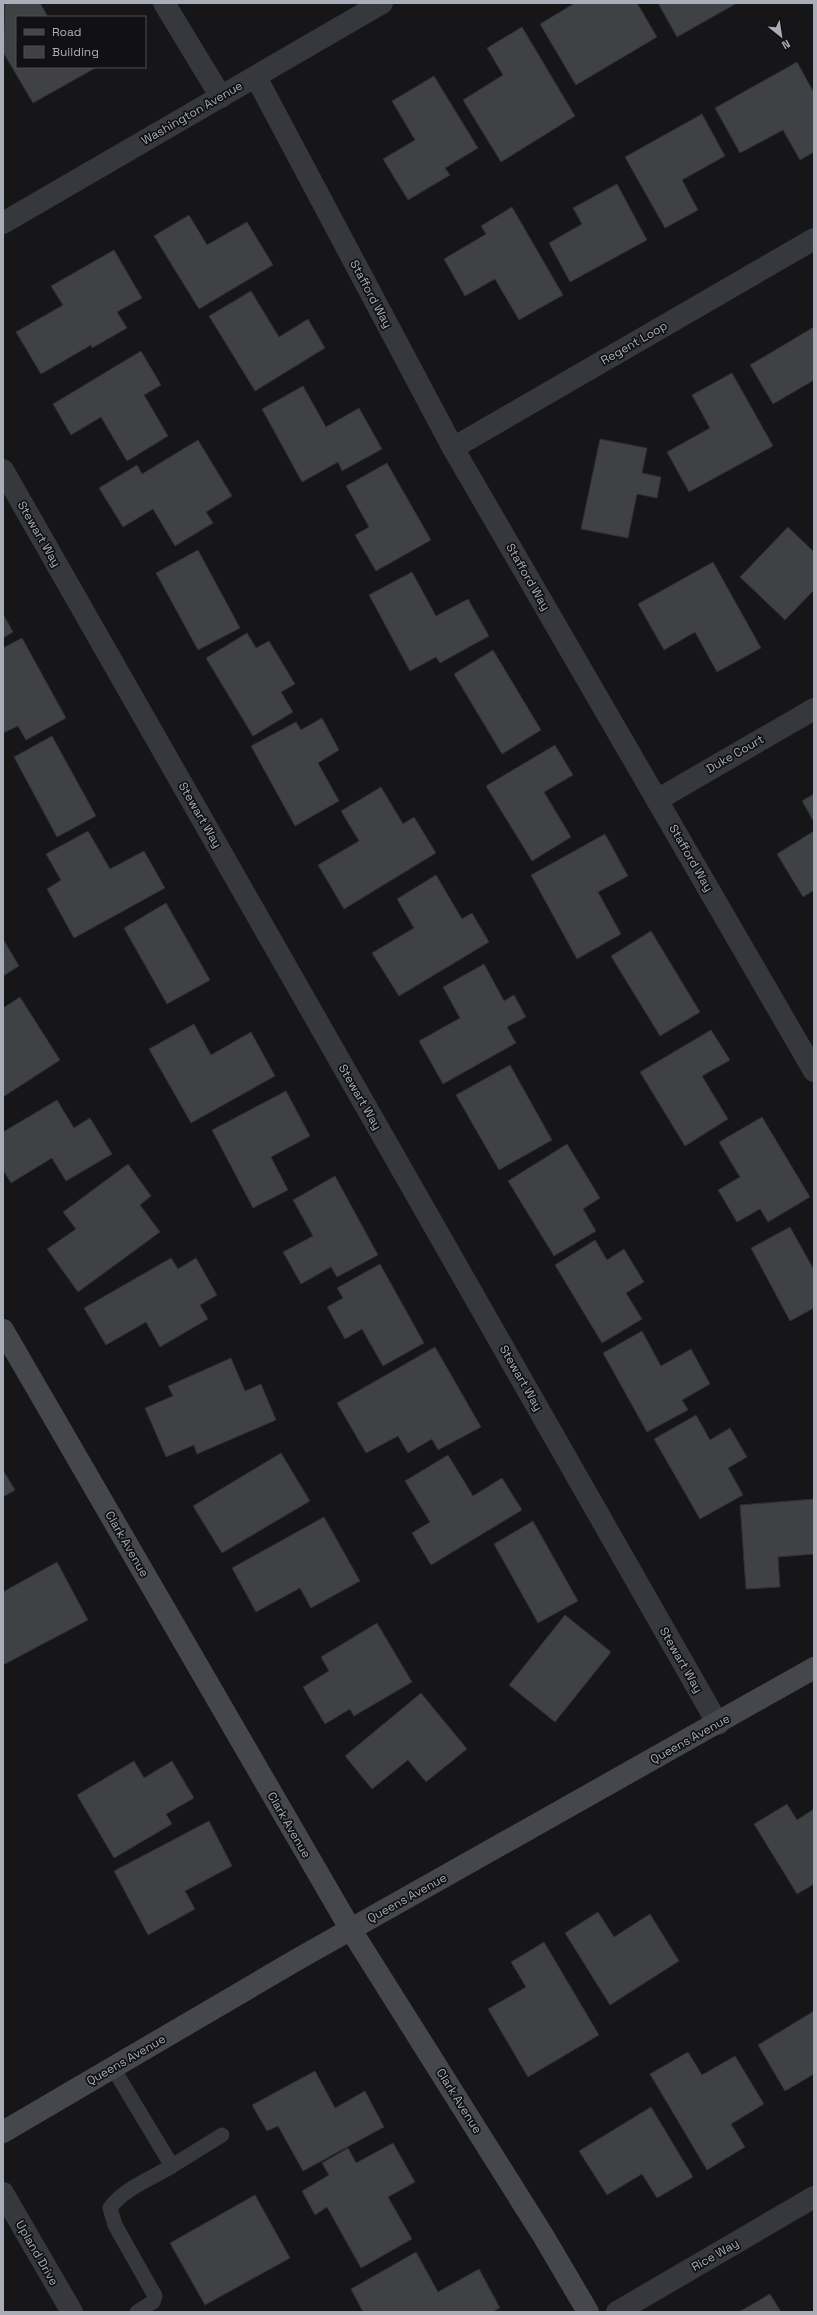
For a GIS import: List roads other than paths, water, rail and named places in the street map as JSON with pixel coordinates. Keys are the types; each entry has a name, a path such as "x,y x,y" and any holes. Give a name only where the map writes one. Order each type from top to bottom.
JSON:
{"street":[{"path":"164,3 221,97"},
{"name":"Washington Avenue","path":"3,223 382,3"},
{"name":"Stafford Way","path":"256,77 453,448 814,1071"},
{"name":"Regent Loop","path":"453,448 814,239"},
{"name":"Stewart Way","path":"3,470 718,1724"},
{"name":"Duke Court","path":"657,800 814,709"},
{"name":"Clark Avenue","path":"3,1330 351,1930 544,2237 588,2312"},
{"name":"Queens Avenue","path":"3,2132 351,1930 718,1724 814,1668"},
{"name":"Upland Drive","path":"3,2193 72,2312"},
{"name":"Rice Way","path":"617,2312 814,2197"}],"lane":[{"path":"113,2068 172,2166"},
{"path":"137,2312 153,2302 155,2296 115,2225 110,2208 115,2201 124,2194 222,2135"}]}
